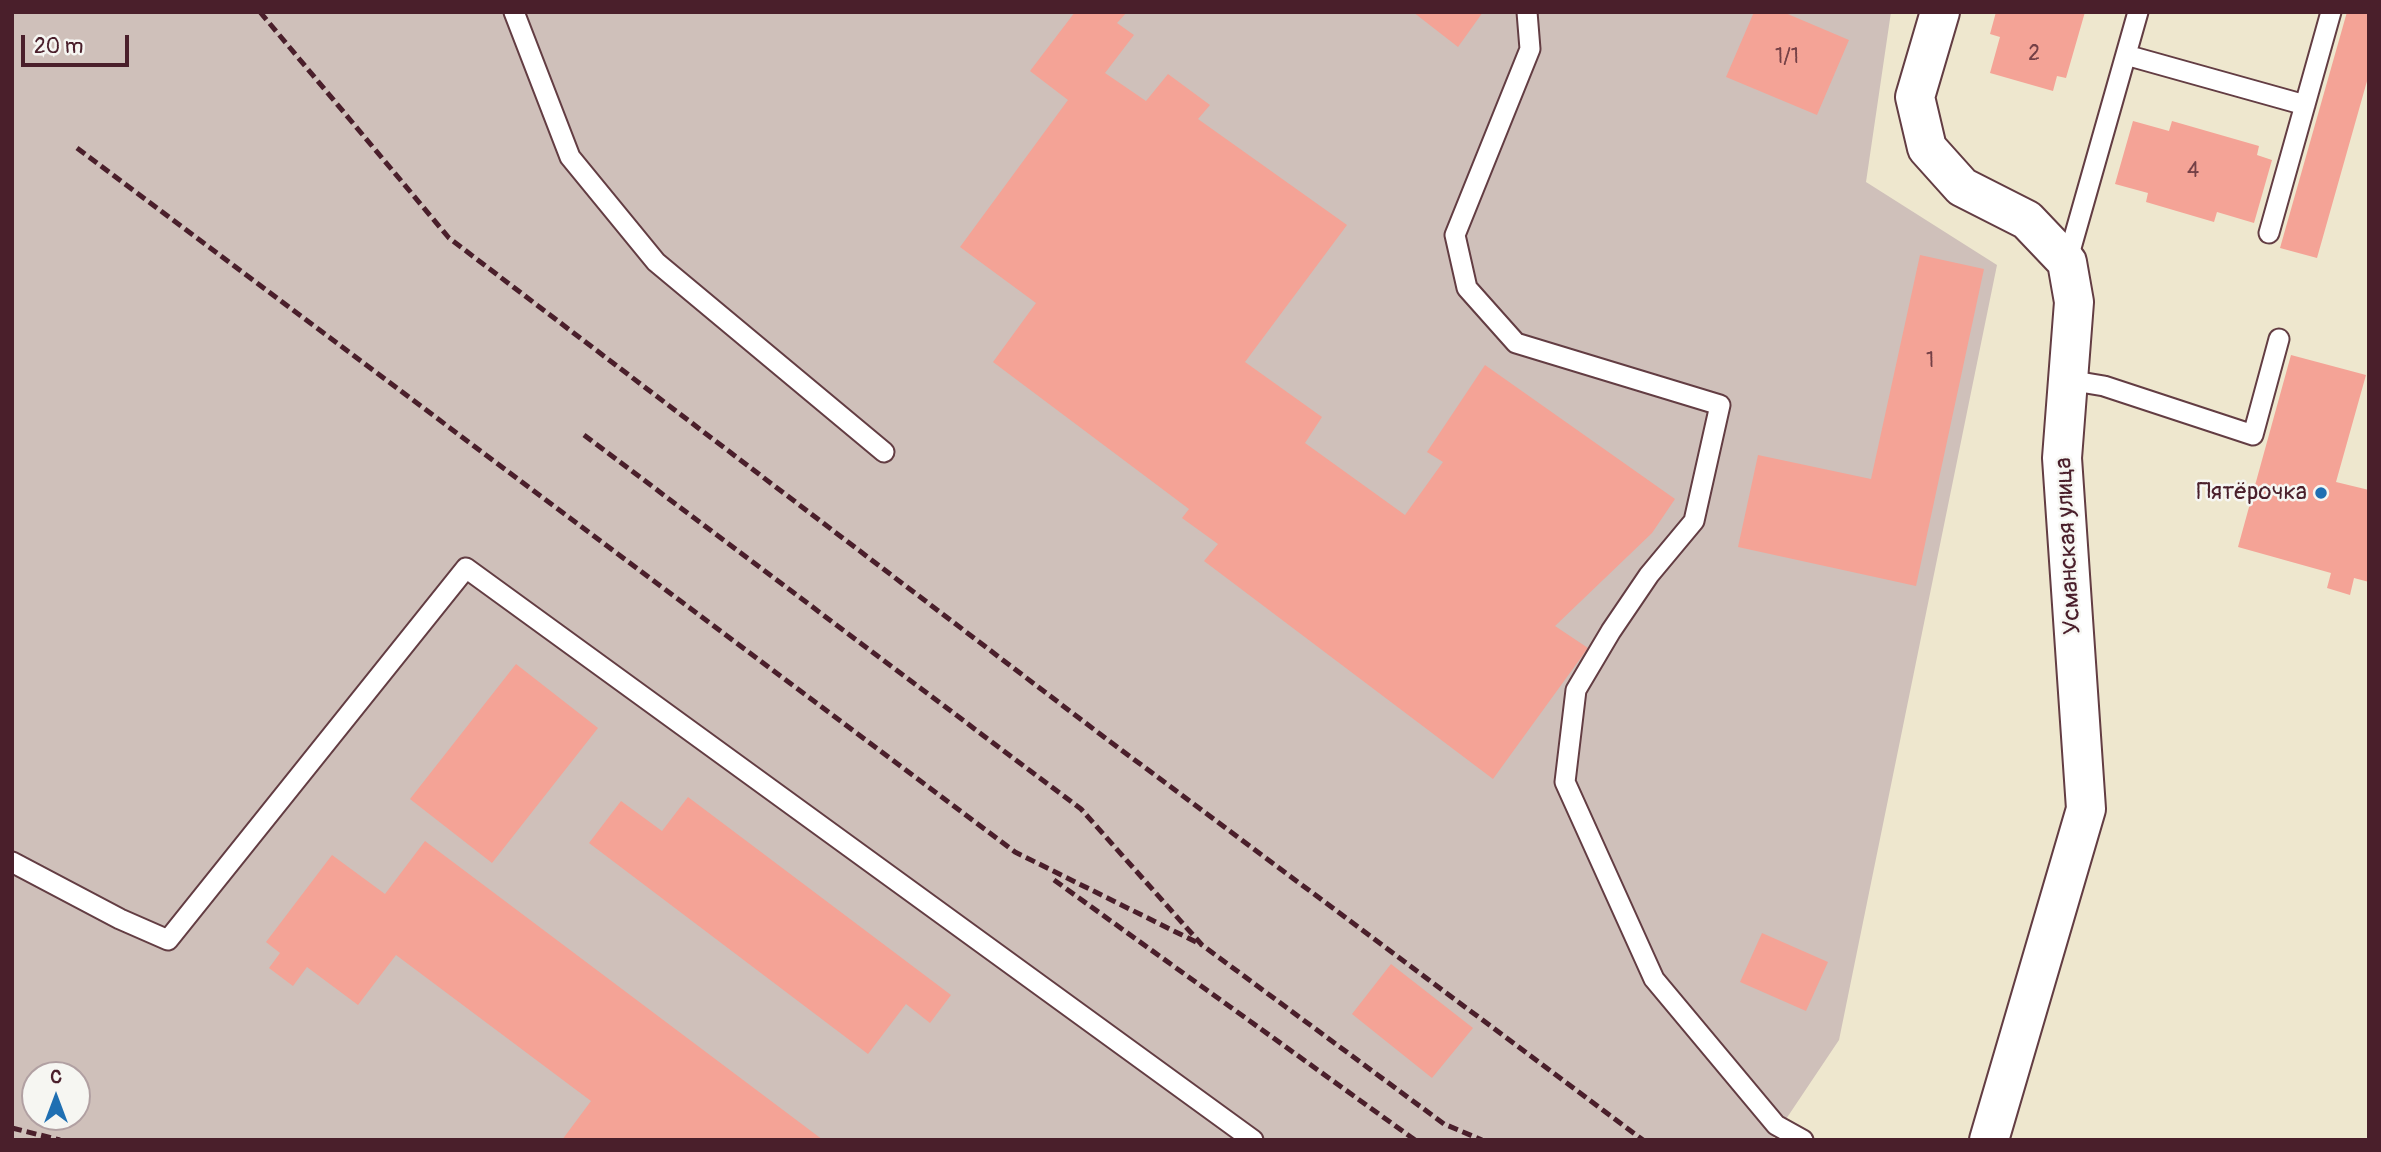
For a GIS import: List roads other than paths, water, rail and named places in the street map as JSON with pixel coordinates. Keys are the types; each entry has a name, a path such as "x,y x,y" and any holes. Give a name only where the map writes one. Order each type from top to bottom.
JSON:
{"street":[{"path":"1940,12 1915,97 1927,148 1962,187 2027,220 2067,262"},
{"name":"Усманская улица","path":"1989,1140 2086,809 2062,458 2074,302 2067,262"}],"lane":[{"path":"514,12 570,157 656,262 884,452"},
{"path":"1527,12 1530,49 1455,235 1467,288 1516,343 1720,405 1694,521 1649,575 1576,690 1565,782 1654,979 1776,1125 1803,1140"},
{"path":"2067,262 2138,12"},
{"path":"2269,233 2331,12"},
{"path":"2126,55 2305,105"},
{"path":"2068,380 2104,386 2253,435 2279,339"},
{"path":"12,862 120,919 168,940 466,568 1253,1140"}],"railway":[{"path":"260,12 449,238 1100,734 1643,1140"},
{"path":"77,148 1015,852 1202,945"},
{"path":"584,435 1081,809 1202,945 1444,1124 1482,1140"},
{"path":"1054,880 1415,1140"},
{"path":"12,1128 60,1140"}],"place":[{"name":"Пятёрочка","path":"2321,493"}]}
